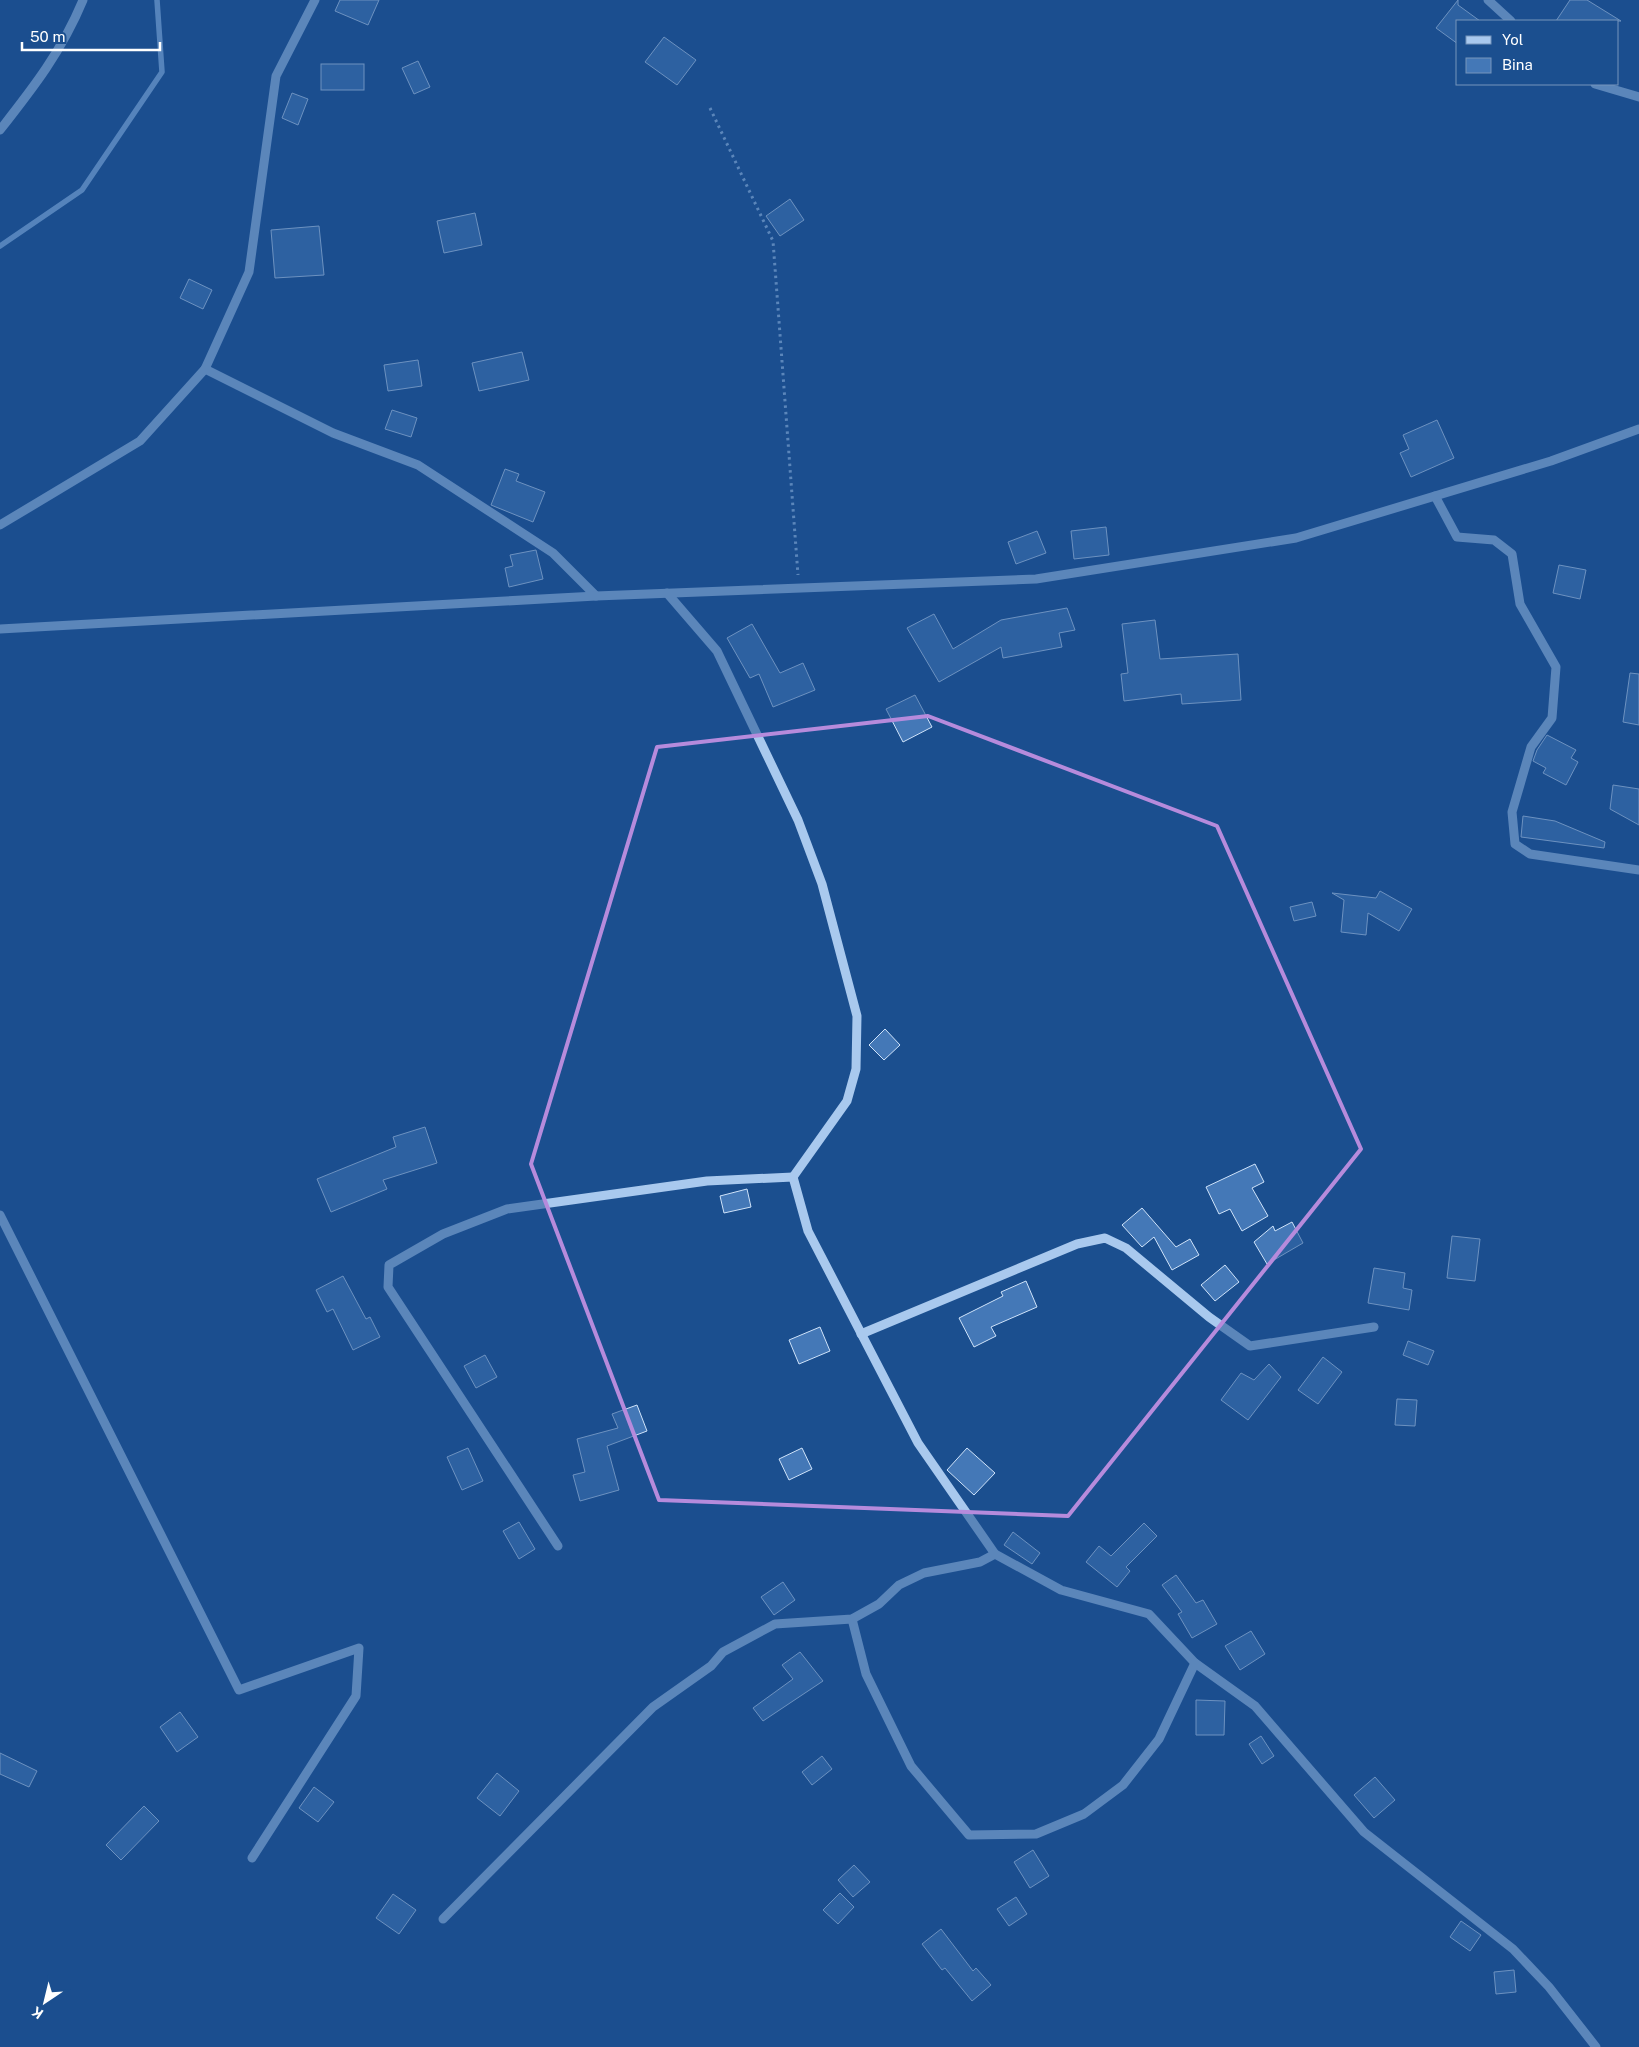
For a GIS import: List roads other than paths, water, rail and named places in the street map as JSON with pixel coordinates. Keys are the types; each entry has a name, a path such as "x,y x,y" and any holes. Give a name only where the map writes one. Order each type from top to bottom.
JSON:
{"street":[{"path":"0,130 49,67 69,34 83,0"},
{"path":"0,525 140,441 205,369 249,272 276,76 315,0"},
{"path":"1488,0 1511,20"},
{"path":"1600,85 1639,96"},
{"path":"205,369 333,433 418,465 552,553 596,596"},
{"path":"0,628 596,596 1036,579 1296,538 1551,461 1639,430"},
{"path":"1435,496 1457,537 1494,540 1512,554 1520,604 1556,667 1552,718 1531,747 1512,812 1515,844 1530,854 1639,870"},
{"path":"667,593 717,651 798,820 822,884 856,1016 856,1069 847,1101 793,1177"},
{"path":"793,1177 808,1231 918,1443 995,1554 1061,1590 1149,1614 1196,1663 1255,1706 1364,1832 1513,1949 1549,1988 1596,2047"},
{"path":"558,1546 388,1288 389,1265 443,1234 507,1209 707,1181 793,1177"},
{"path":"0,1216 239,1690 359,1648 356,1696 252,1858"},
{"path":"861,1334 1077,1244 1105,1238 1126,1248 1209,1317 1250,1346 1374,1327"},
{"path":"443,1919 653,1707 711,1666 723,1652 775,1624 852,1619 879,1604 900,1585 924,1573 980,1562 995,1554"},
{"path":"852,1619 866,1674 911,1766 969,1835 1036,1834 1084,1814 1123,1785 1159,1739 1196,1663"}],"waterway":[{"path":"0,246 82,190 162,72 157,0"}]}
